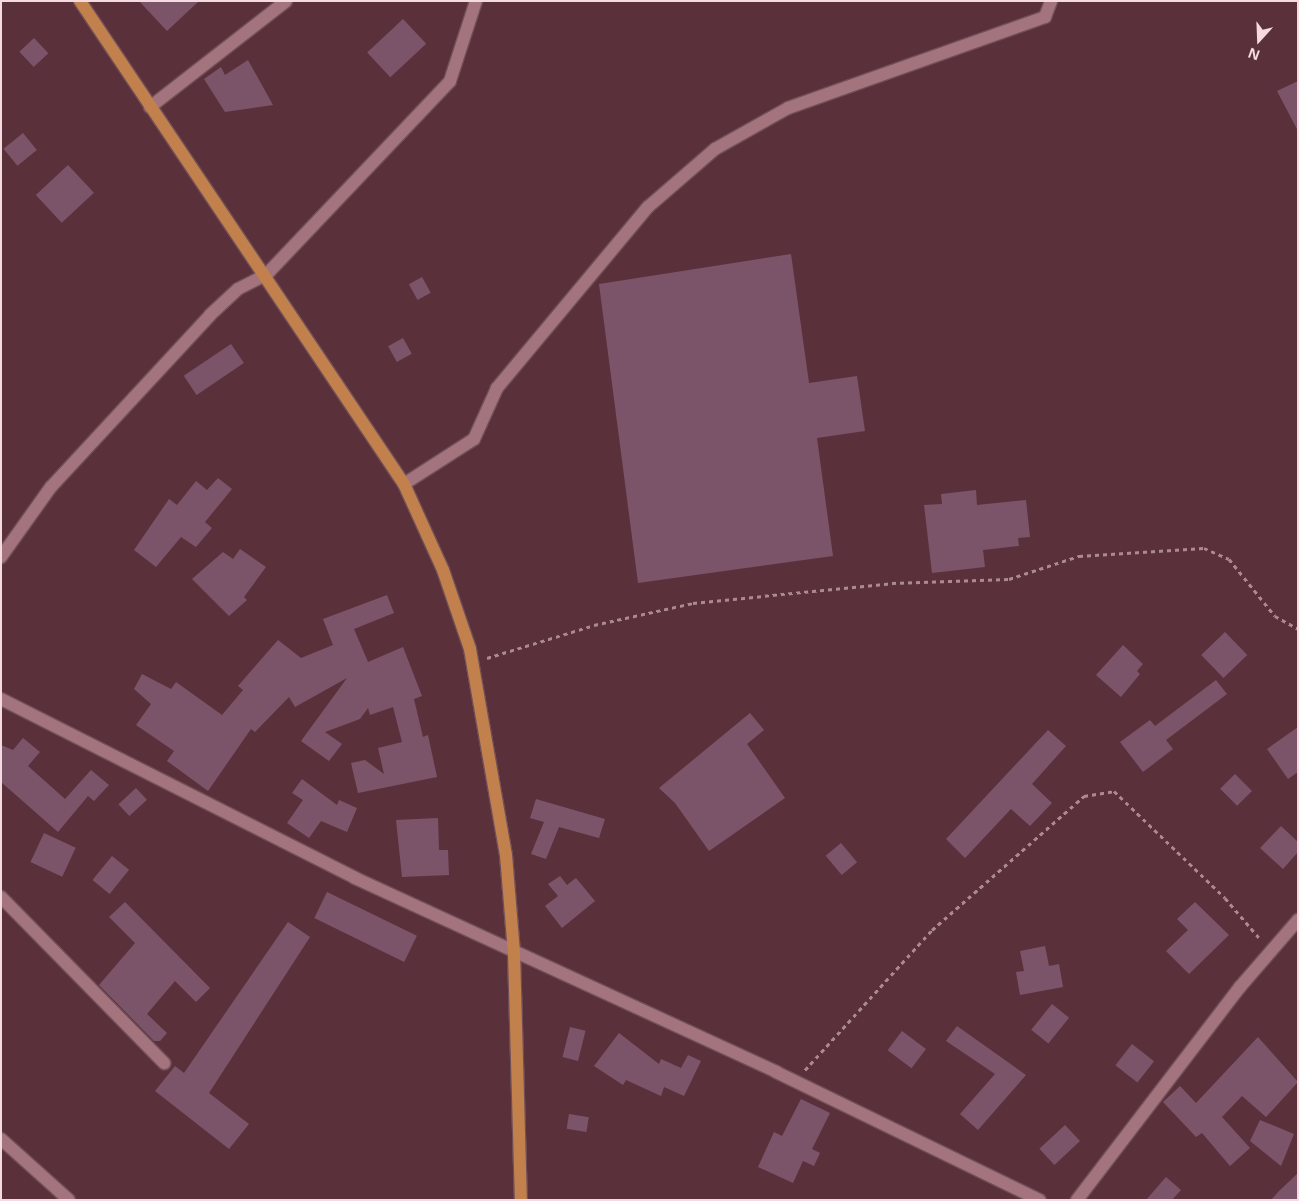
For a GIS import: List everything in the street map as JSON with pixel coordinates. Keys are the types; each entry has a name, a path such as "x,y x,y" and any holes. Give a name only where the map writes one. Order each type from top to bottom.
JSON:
{"main road":[{"path":"80,1 150,107 267,274 404,484 443,570 473,662 506,855 514,953 521,1200"}],"street":[{"path":"150,107 286,1"},
{"path":"1,557 51,487 210,315 238,289 267,274 450,81 476,1"},
{"path":"404,484 474,439 497,388 648,207 715,149 788,108 920,57 1045,17 1051,1"},
{"path":"1,699 354,878 795,1081 1040,1200"},
{"path":"1,897 164,1063"},
{"path":"1077,1200 1298,920"},
{"path":"1,1139 69,1200"}],"path":[{"path":"473,662 594,625 692,603 892,583 1009,579 1079,556 1204,548 1229,559 1274,616 1298,629"},
{"path":"795,1081 932,930 1084,796 1114,791 1225,898 1271,952"}],"building":[{"path":"139,1 199,1 167,31"},
{"path":"403,19 426,44 390,77 367,52"},
{"path":"34,38 48,53 34,67 19,52"},
{"path":"248,60 273,105 225,112 204,79 221,67 225,75"},
{"path":"1298,81 1298,131 1277,91"},
{"path":"23,133 37,150 17,166 4,149"},
{"path":"68,165 94,193 62,223 36,195"},
{"path":"791,254 809,383 857,376 865,431 817,438 833,556 638,583 599,284"},
{"path":"422,277 431,293 418,300 409,284"},
{"path":"403,338 412,354 397,362 388,346"},
{"path":"231,344 244,363 197,395 184,376"},
{"path":"218,478 232,489 205,522 212,528 196,547 181,537 156,567 134,550 169,499 177,505 196,481 207,490"},
{"path":"976,490 977,505 1026,500 1030,537 1018,538 1019,546 983,550 985,567 932,573 924,505 942,504 941,494"},
{"path":"240,549 266,567 244,597 247,600 229,616 192,579 223,552 233,559"},
{"path":"387,595 394,613 354,629 368,662 403,647 422,696 414,699 423,737 428,735 437,777 358,793 351,763 365,760 384,774 378,748 402,742 393,707 370,715 368,708 360,719 325,732 342,744 329,761 301,741 347,678 295,707 289,697 255,732 251,729 208,791 167,761 174,751 136,725 151,704 134,689 142,674 171,689 176,682 222,715 243,690 238,686 278,640 301,658 333,645 323,619"},
{"path":"1225,632 1247,655 1223,678 1201,655"},
{"path":"1123,645 1143,664 1137,671 1140,674 1121,697 1096,675"},
{"path":"1216,680 1227,694 1166,740 1173,749 1143,772 1120,742 1150,720 1155,726"},
{"path":"750,713 764,730 747,744 785,798 709,851 675,803 659,788"},
{"path":"1298,727 1298,772 1288,779 1267,749"},
{"path":"1048,730 1066,746 1032,784 1052,803 1030,826 1011,809 965,858 946,839"},
{"path":"23,738 40,752 28,766 65,799 91,770 109,785 94,801 88,796 58,832 1,782 1,745 13,750"},
{"path":"1235,774 1252,791 1237,806 1220,789"},
{"path":"302,779 337,805 339,800 357,808 347,832 321,821 309,838 287,823 303,800 292,793"},
{"path":"136,788 147,800 129,816 118,804"},
{"path":"536,799 605,819 599,838 559,827 546,859 531,854 544,822 530,818"},
{"path":"438,818 439,850 448,850 449,875 402,877 396,820"},
{"path":"1281,826 1298,842 1298,852 1283,869 1260,848"},
{"path":"44,833 76,848 62,877 30,862"},
{"path":"841,843 857,862 842,875 826,856"},
{"path":"112,856 129,870 110,894 92,880"},
{"path":"560,876 567,885 576,878 595,901 562,928 545,906 558,896 548,884"},
{"path":"327,892 417,936 404,962 314,918"},
{"path":"125,902 210,988 196,1002 175,981 147,1014 167,1033 160,1041 154,1041 99,985 135,943 109,917"},
{"path":"1195,902 1229,935 1189,974 1166,951 1188,930 1177,919"},
{"path":"288,922 310,937 209,1093 249,1124 229,1149 155,1091 175,1066 184,1073"},
{"path":"1045,946 1049,966 1059,964 1063,987 1020,995 1016,972 1024,971 1020,951"},
{"path":"1052,1004 1069,1018 1048,1043 1031,1030"},
{"path":"957,1026 1026,1075 978,1130 960,1114 995,1074 946,1041"},
{"path":"570,1027 586,1031 578,1061 563,1057"},
{"path":"902,1031 926,1049 912,1068 888,1050"},
{"path":"619,1033 659,1064 661,1059 681,1068 688,1055 701,1061 684,1096 664,1087 661,1096 626,1080 623,1085 594,1066"},
{"path":"1258,1037 1298,1082 1266,1117 1242,1096 1222,1117 1250,1148 1230,1166 1202,1133 1196,1137 1163,1102 1180,1086 1196,1103"},
{"path":"1132,1044 1154,1061 1137,1083 1115,1065"},
{"path":"801,1099 830,1113 812,1149 820,1153 814,1166 803,1161 793,1183 758,1167 774,1132 782,1136"},
{"path":"569,1114 589,1117 586,1132 567,1129"},
{"path":"1260,1120 1294,1134 1281,1166 1250,1141"},
{"path":"1065,1125 1080,1141 1054,1165 1039,1149"},
{"path":"1298,1173 1298,1200 1271,1200 1279,1191"},
{"path":"1166,1177 1181,1190 1172,1200 1146,1200"}]}
